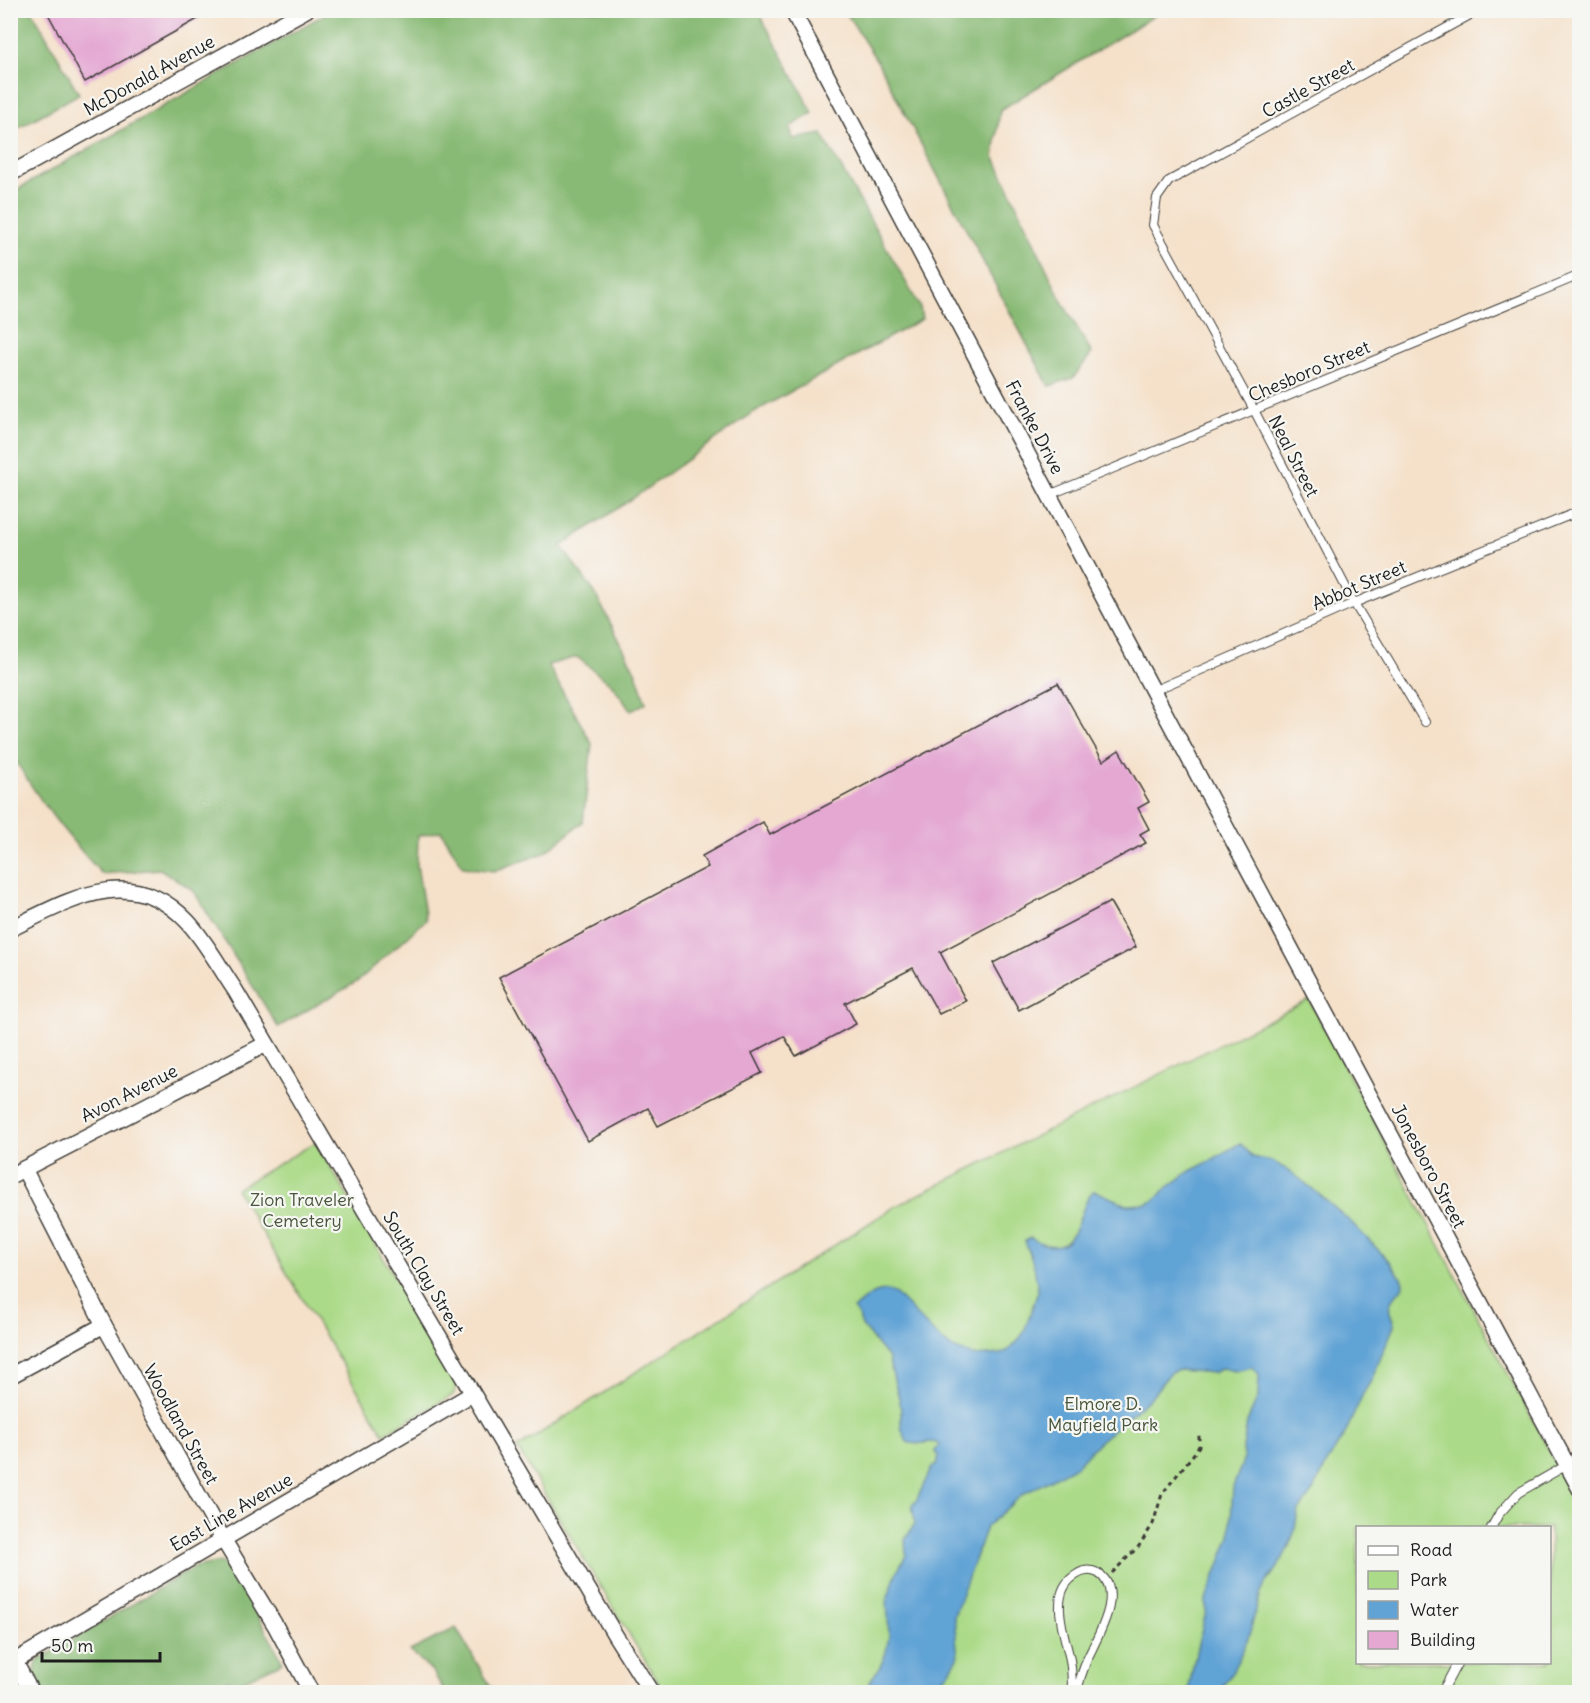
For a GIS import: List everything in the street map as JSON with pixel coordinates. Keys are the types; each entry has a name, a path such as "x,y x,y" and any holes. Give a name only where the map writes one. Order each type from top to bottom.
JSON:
{"street":[{"name":"McDonald Avenue","path":"10,174 306,10"},
{"name":"Franke Drive","path":"792,10 1244,862"},
{"name":"Jonesboro Street","path":"1244,862 1580,1489"},
{"name":"South Clay Street","path":"10,929 81,897 113,889 129,889 144,893 174,909 189,922 235,990 472,1394 651,1692"},
{"name":"Avon Avenue","path":"10,1176 266,1044"},
{"name":"Woodland Street","path":"24,1169 104,1325 311,1692"},
{"path":"10,1376 104,1325"},
{"name":"East Line Avenue","path":"13,1663 472,1394"},
{"path":"13,1663 31,1692"}],"lane":[{"name":"Castle Street","path":"1157,198 1169,182 1479,10"},
{"name":"Neal Street","path":"1157,198 1154,225 1254,410 1354,603 1425,722"},
{"name":"Chesboro Street","path":"1049,495 1580,275"},
{"name":"Abbot Street","path":"1153,691 1354,603 1580,511"},
{"path":"1492,1526 1518,1493 1567,1465"},
{"path":"1072,1692 1071,1668 1060,1615 1060,1604 1067,1582 1073,1576 1086,1570 1096,1572 1104,1581 1109,1593 1110,1605 1101,1632 1080,1677 1077,1692"},
{"path":"1442,1692 1457,1664"}],"path":[{"path":"1104,1581 1139,1546 1153,1524 1162,1494 1199,1446 1199,1434"}],"green space":[{"path":"11,10 32,11 79,94 11,132"},
{"path":"332,10 758,11 813,113 790,127 793,139 822,134 920,307 922,319 754,412 635,497 561,546 595,593 636,673 646,703 631,711 612,685 577,657 548,665 592,744 583,822 544,853 494,871 463,867 441,831 418,836 417,865 426,920 357,982 278,1027 193,890 160,869 102,874 53,816 11,752 11,193"},
{"path":"845,11 1162,11 1000,110 994,156 1061,300 1092,353 1073,378 1049,386 877,61"},
{"name":"Elmore D. Mayfield Park","path":"1309,1000 1579,1507 1579,1692 664,1692 517,1448 896,1206"},
{"name":"Zion Traveler Cemetery","path":"316,1142 457,1385 453,1395 384,1434 236,1189"},
{"path":"220,1562 233,1571 283,1662 236,1684 229,1680 204,1692 43,1692 34,1674 37,1661 195,1567"},
{"path":"456,1628 494,1692 445,1692 433,1672 410,1651"}],"water":[{"path":"1240,1143 1253,1157 1274,1162 1291,1172 1351,1222 1391,1263 1400,1276 1403,1286 1390,1304 1394,1326 1371,1381 1345,1434 1313,1491 1298,1512 1288,1548 1261,1592 1248,1639 1233,1671 1219,1692 1188,1692 1206,1612 1206,1600 1230,1536 1233,1487 1244,1458 1243,1448 1247,1422 1258,1397 1259,1374 1252,1367 1235,1371 1222,1368 1213,1373 1179,1370 1170,1373 1151,1397 1097,1444 1076,1466 1022,1495 986,1527 954,1616 958,1658 948,1674 936,1688 930,1691 863,1692 881,1665 886,1652 889,1636 887,1600 896,1574 906,1555 905,1540 915,1523 912,1505 932,1467 938,1463 938,1455 935,1451 939,1446 933,1442 916,1444 907,1442 901,1427 899,1398 888,1358 862,1326 853,1309 873,1294 890,1292 896,1294 950,1347 974,1356 1000,1354 1007,1351 1024,1332 1038,1291 1034,1266 1025,1241 1031,1238 1056,1246 1065,1243 1076,1228 1093,1191 1127,1205 1147,1204 1190,1171"}],"building":[{"path":"46,10 214,10 85,82"},
{"path":"1058,683 1103,761 1119,750 1149,802 1138,808 1149,829 1140,834 1146,843 940,952 966,1001 939,1014 913,968 845,1003 856,1024 796,1056 784,1036 752,1053 762,1073 658,1126 648,1108 588,1141 499,977 708,867 702,856 763,822 770,835"},
{"path":"1110,902 1136,947 1019,1010 993,963"}]}
